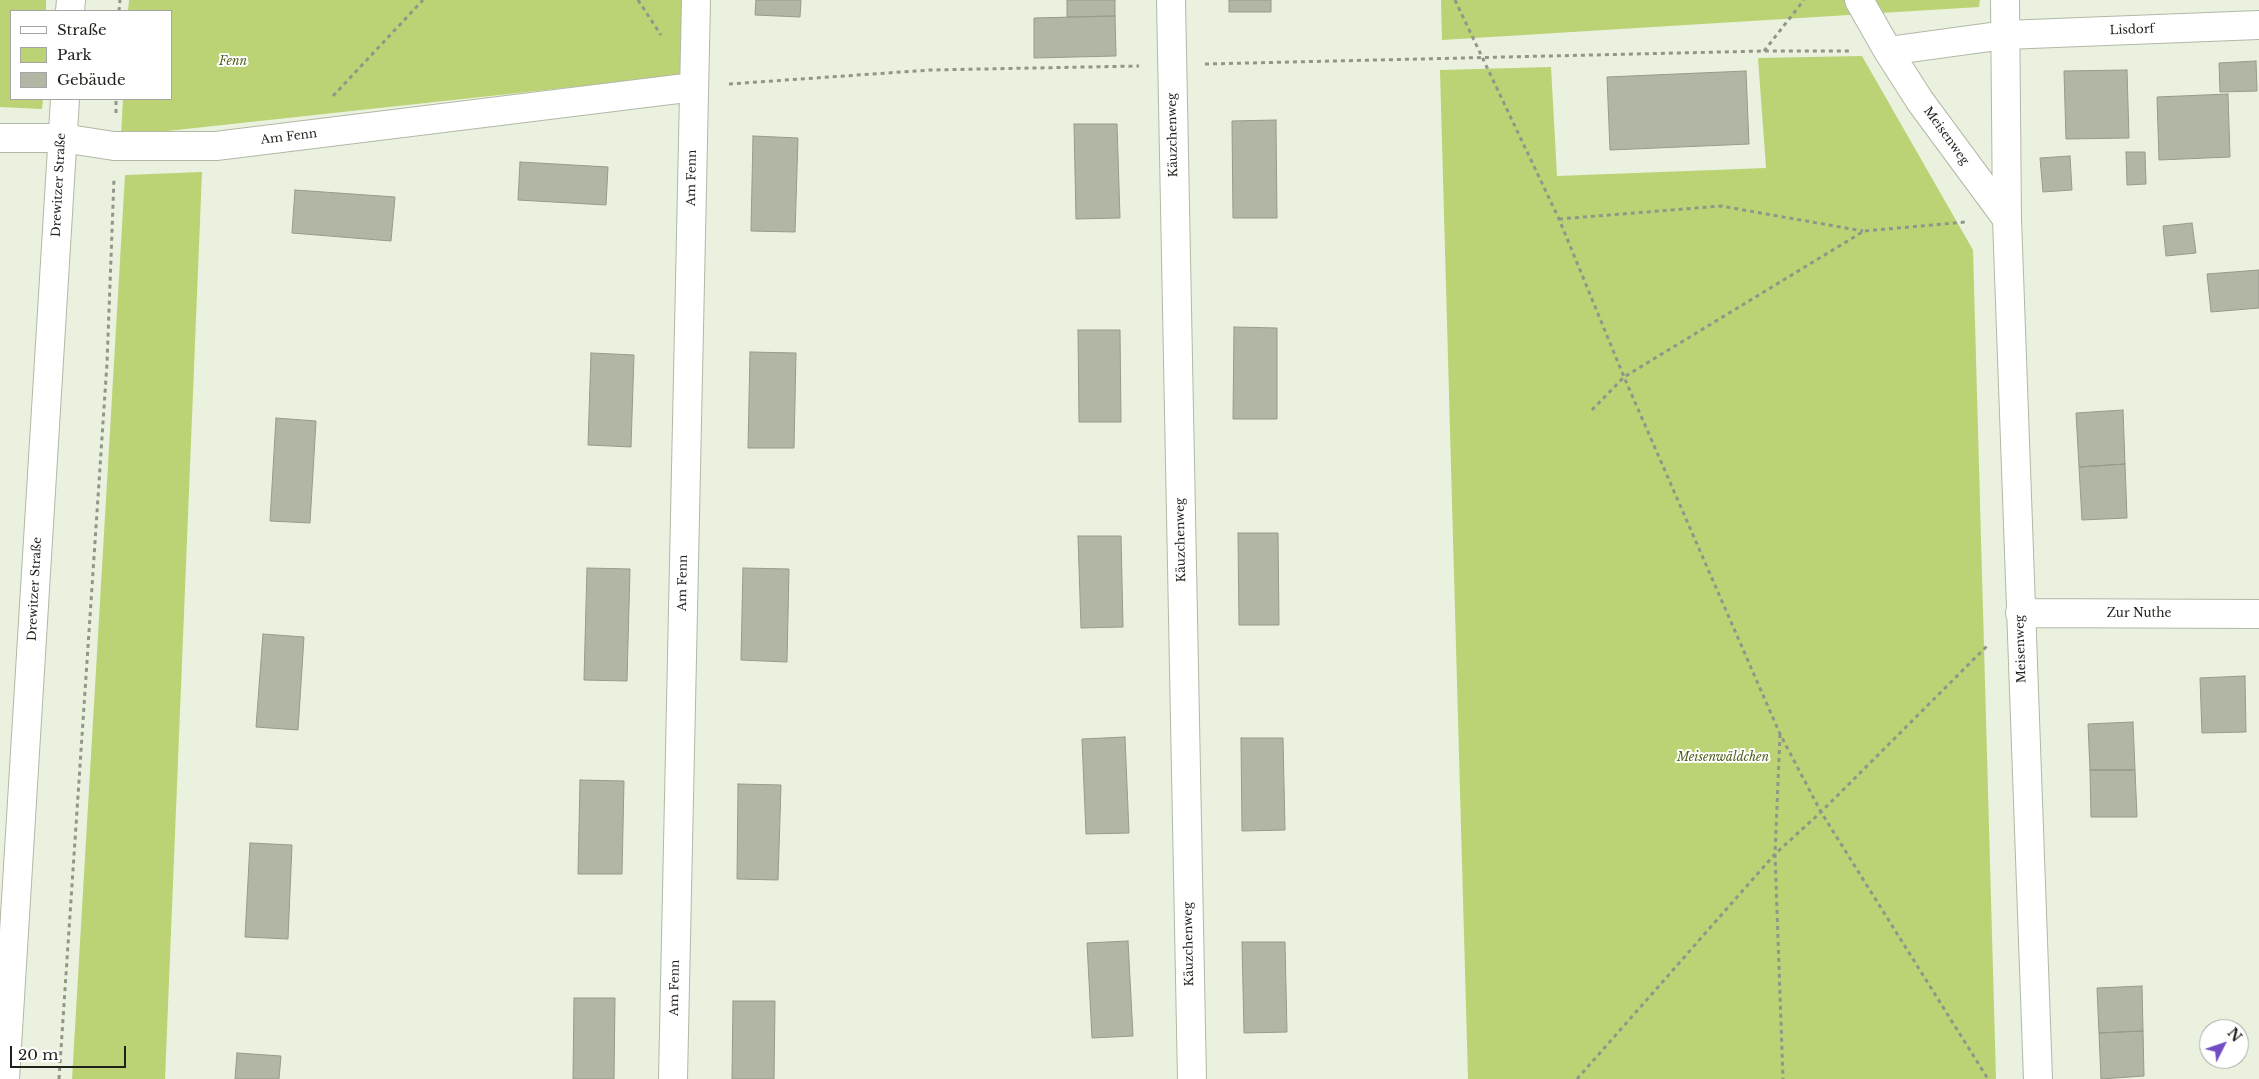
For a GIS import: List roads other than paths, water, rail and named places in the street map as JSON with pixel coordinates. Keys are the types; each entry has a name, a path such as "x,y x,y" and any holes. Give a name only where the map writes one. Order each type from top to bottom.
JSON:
{"street":[{"name":"Am Fenn","path":"673,1079 696,0"},
{"name":"Käuzchenweg","path":"1170,0 1192,1079"},
{"name":"Meisenweg","path":"1858,0 1920,100 2007,219"},
{"name":"Meisenweg","path":"2004,0 2007,219 2038,1079"},
{"name":"Lisdorf","path":"2005,35 2259,25"},
{"path":"1888,51 2005,35"},
{"name":"Am Fenn","path":"0,138 62,138 114,146 216,146 694,87"},
{"name":"Drewitzer Straße","path":"5,1079 65,100"},
{"name":"Zur Nuthe","path":"2020,613 2259,614"}],"park label":[{"name":"Fenn","path":"233,62"},
{"name":"Meisenwäldchen","path":"1723,758"}]}
